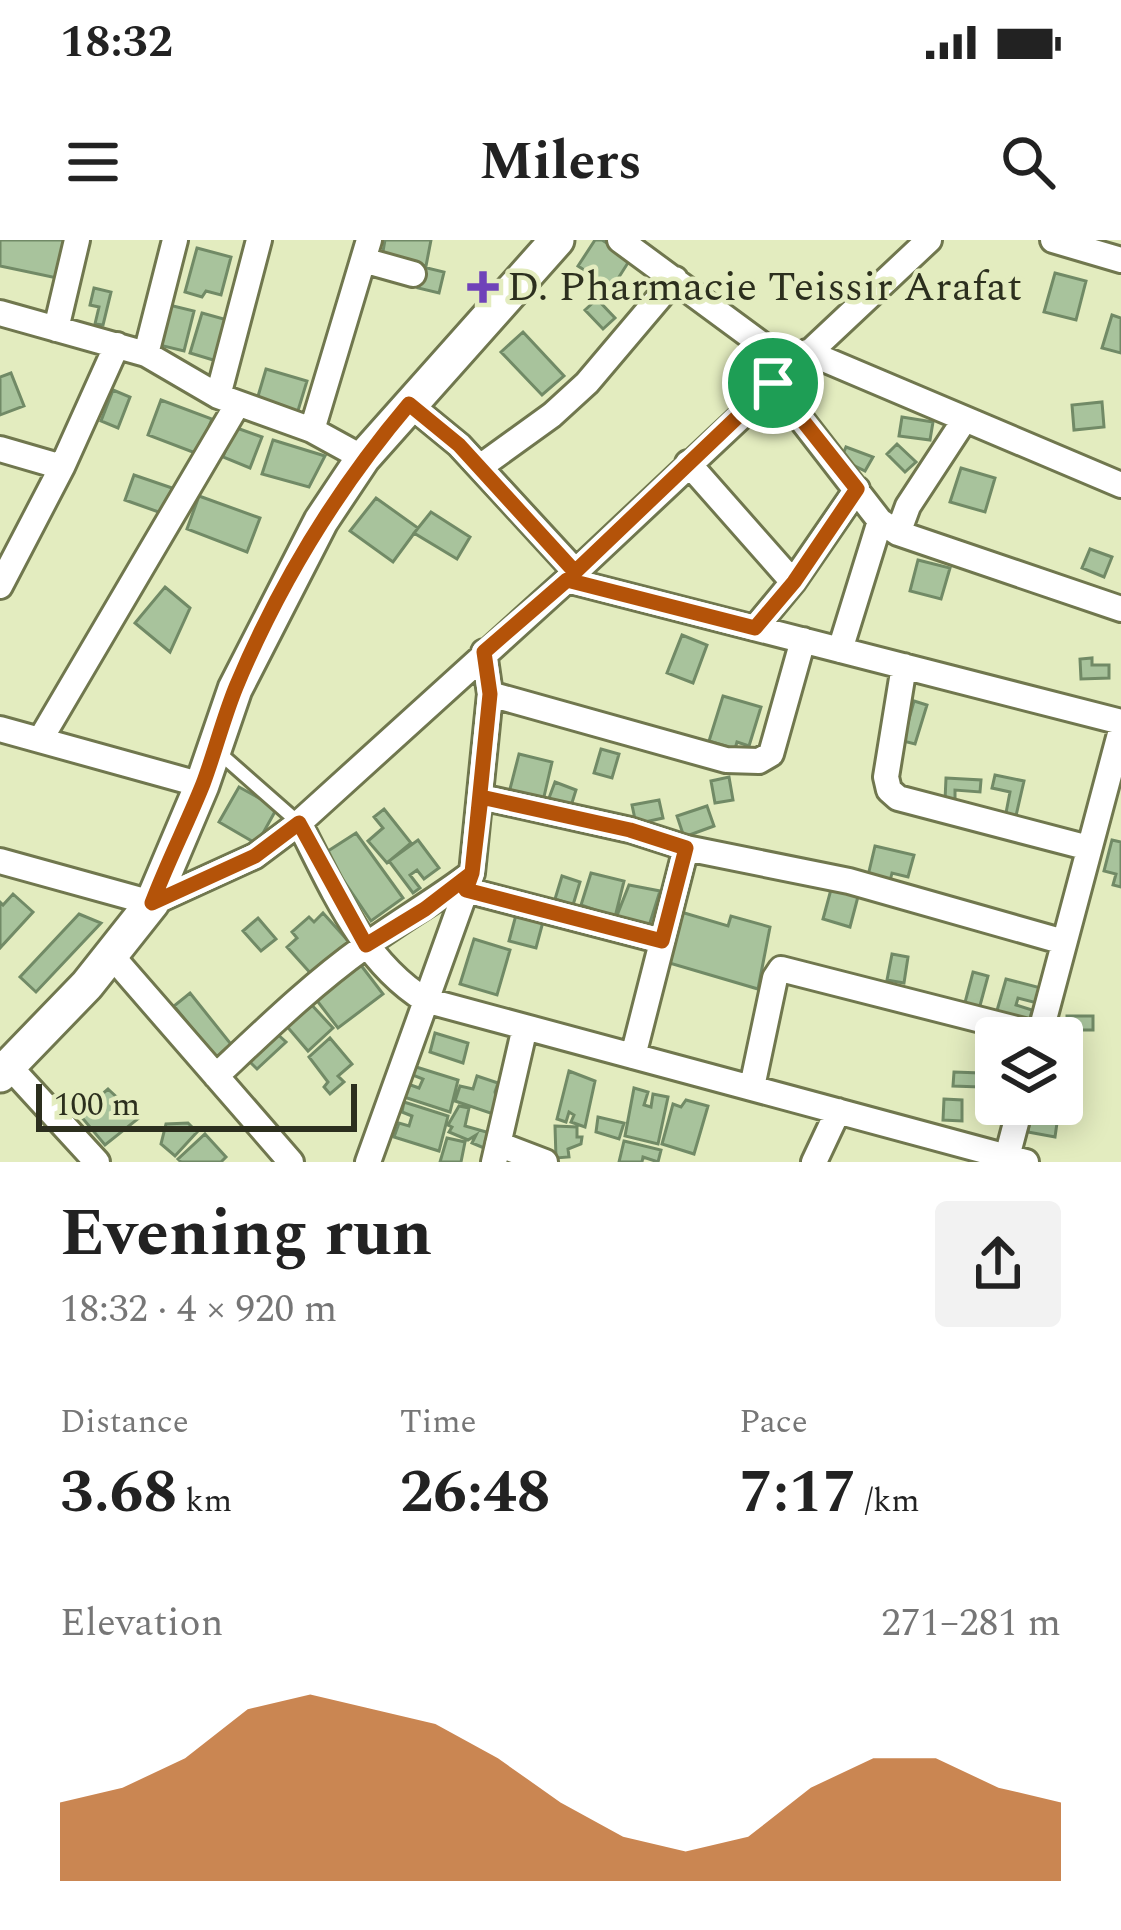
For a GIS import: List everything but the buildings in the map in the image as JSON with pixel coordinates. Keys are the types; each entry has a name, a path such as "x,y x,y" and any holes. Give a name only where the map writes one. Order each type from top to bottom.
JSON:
{"street":[{"path":"56,328 77,240"},
{"path":"146,354 175,240"},
{"path":"40,740 228,401 260,240"},
{"path":"97,1162 4,1071 112,955 152,903 202,785 235,689 320,521 363,458 556,240"},
{"path":"620,240 791,367 965,418 1121,484"},
{"path":"0,861 152,903 255,856 299,823 571,576 928,240"},
{"path":"1053,240 1121,260"},
{"path":"312,430 366,250 413,274"},
{"path":"480,467 587,383 675,279"},
{"path":"0,313 146,354 228,401 312,430 363,458"},
{"path":"0,586 62,467 117,345"},
{"path":"791,367 857,489 889,527 1121,609"},
{"path":"409,404 480,467 571,576 1121,726 1044,1017"},
{"path":"840,650 889,527 965,418"},
{"path":"0,449 62,467"},
{"path":"688,463 794,582"},
{"path":"755,628 794,582 857,489"},
{"path":"490,694 726,760 759,761 771,754 803,640"},
{"path":"368,1162 469,882 490,694 484,652"},
{"path":"904,666 886,777 889,790 898,798 1089,848"},
{"path":"0,729 202,785"},
{"path":"481,797 630,830 686,848 849,881 1064,941"},
{"path":"299,823 366,945 406,988 425,1000 838,1111 950,1152 1017,1159 1019,1125"},
{"path":"633,1057 686,848"},
{"path":"216,1076 297,1000 366,945 469,882 662,941"},
{"path":"112,955 291,1162"},
{"path":"752,1088 775,978 781,969 975,1020"},
{"path":"526,1027 496,1153 545,1162"},
{"path":"814,1162 838,1111"}],"lane":[{"path":"215,750 299,823"}],"place":[{"name":"D. Pharmacie Teissir Arafat","path":"483,287"}],"route":[{"path":"773,383 575,572 459,445 409,404 363,458 320,521 290,579 235,689 202,785 152,903 255,856 299,823 366,945 472,873 481,797 630,830 686,848 662,941 466,890 472,873 490,694 484,652 567,580 755,628 794,582 857,489 773,383"}]}
